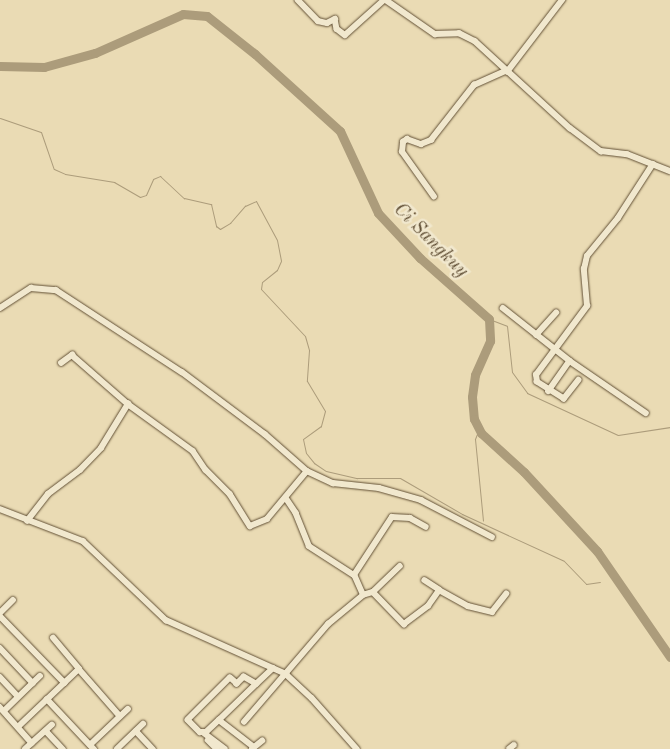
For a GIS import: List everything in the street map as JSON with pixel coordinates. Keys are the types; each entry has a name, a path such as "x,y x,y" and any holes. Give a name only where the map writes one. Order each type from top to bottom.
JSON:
{"street":[{"path":"298,0 318,21 324,23 335,19 337,30 345,36 385,0 435,34 468,36 490,52 504,73 601,151 627,154 670,171"},
{"path":"434,197 401,146 407,139 421,144 431,140 474,85 504,73 562,0"},
{"path":"579,380 567,399 549,391 537,382 536,374 553,348 587,306 584,269 587,256 618,218 654,164"},
{"path":"0,308 31,288 56,290 182,372 265,434 307,471 333,483 379,488 421,500 492,537"},
{"path":"503,308 570,361 646,413"},
{"path":"536,335 556,313"},
{"path":"61,363 72,355 128,404 193,451 230,494 250,526 267,519 307,471"},
{"path":"549,391 570,361"},
{"path":"27,521 48,494 80,470 101,448 128,404"},
{"path":"286,498 296,513 309,546 354,575 363,595"},
{"path":"0,509 83,541 166,620 286,674 312,698 358,749"},
{"path":"354,575 392,517 410,518 426,527"},
{"path":"244,722 328,624 363,595 373,592 400,566"},
{"path":"425,581 468,606 492,612 506,594"},
{"path":"373,592 403,624 428,606 439,590"},
{"path":"13,600 0,614 65,683"},
{"path":"53,638 120,716"},
{"path":"0,648 33,683"},
{"path":"203,733 273,668"},
{"path":"18,727 80,669"},
{"path":"32,743 2,709 40,676"},
{"path":"0,677 18,696"},
{"path":"217,749 188,718 230,678 238,684 244,677 256,684"},
{"path":"47,699 92,747 128,709"},
{"path":"219,720 253,748 262,741"},
{"path":"117,749 143,724"},
{"path":"25,749 52,725"},
{"path":"46,731 59,748"},
{"path":"136,731 150,748"},
{"path":"203,733 225,749"}],"waterway":[{"name":"Ci Sangkuy","path":"0,66 44,67 95,53 183,14 207,16 255,54 340,131 378,213 420,258 489,319 490,341 475,375 472,397 474,419 481,433 524,472 597,551 670,657"},
{"path":"0,118 41,132 54,169 65,174 114,182 140,197 146,195 153,179 160,176 184,198 211,204 216,226 220,229 230,223 245,206 256,201 277,240 281,261 277,270 262,282 261,289 305,336 309,350 307,381 325,411 321,426 303,439 306,453 314,463 326,471 357,478 400,478 462,514 564,561 586,584 600,582"},
{"path":"489,319 507,326 512,372 527,393 618,435 670,427"},
{"path":"479,429 475,439 483,521"}]}
